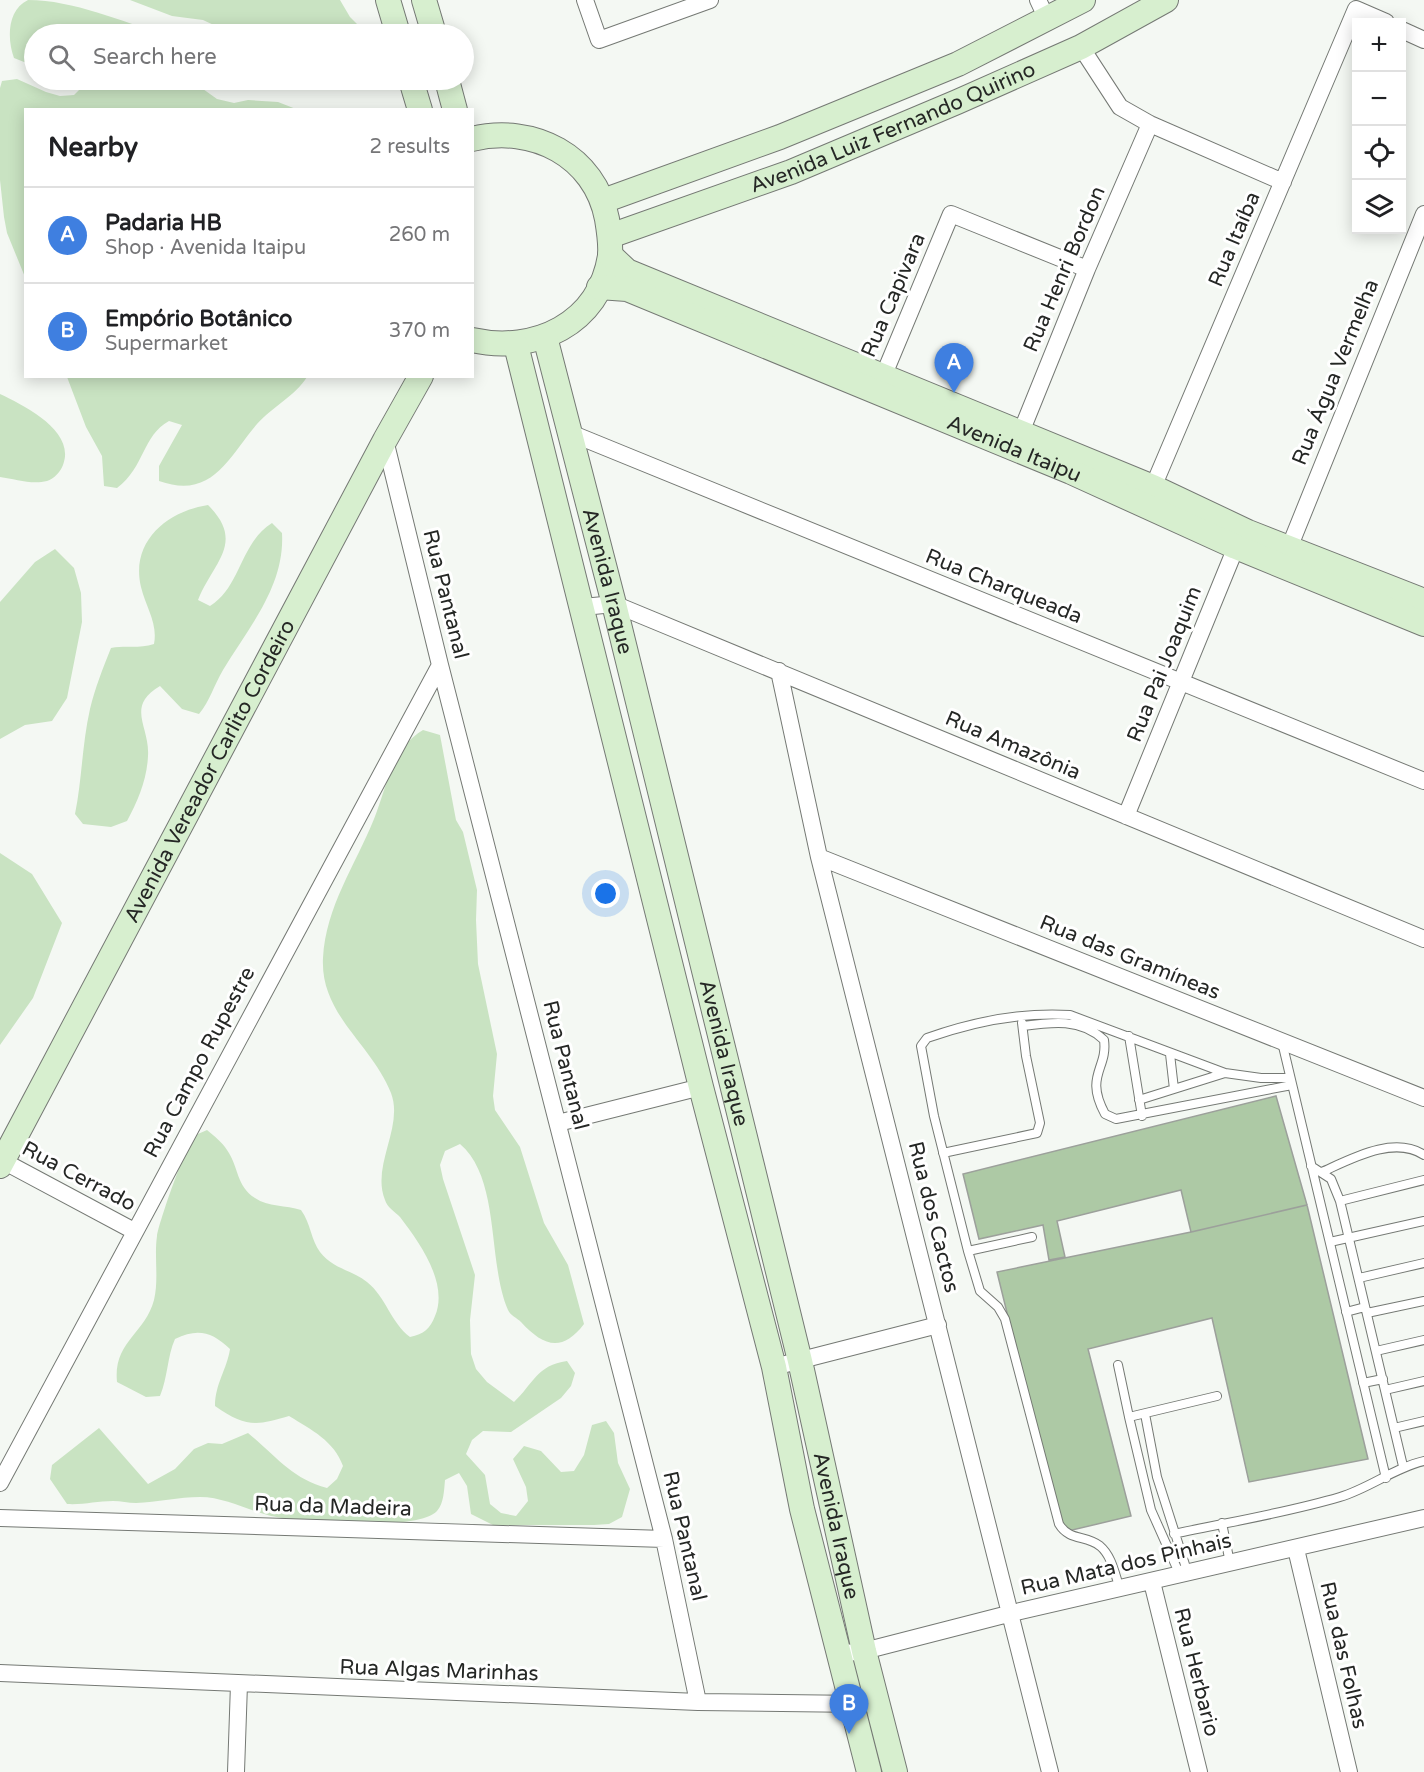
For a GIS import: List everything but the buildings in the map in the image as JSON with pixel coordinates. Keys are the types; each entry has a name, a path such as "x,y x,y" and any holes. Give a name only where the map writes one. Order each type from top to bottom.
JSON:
{"street":[{"path":"388,0 395,24"},
{"path":"424,0 431,24"},
{"path":"585,0 599,40 710,0"},
{"name":"Avenida Luiz Fernando Quirino","path":"603,201 780,137 945,70 1042,9 1083,0"},
{"name":"Avenida Luiz Fernando Quirino","path":"610,246 957,102 1081,47 1166,0"},
{"name":"Rua Itaíba","path":"1352,18 1356,9 1377,18"},
{"name":"Rua Itaíba","path":"1153,486 1352,18"},
{"path":"1406,32 1424,40"},
{"path":"1081,47 1120,107 1150,124 1282,182"},
{"path":"945,70 945,82 949,93 957,102"},
{"path":"414,90 419,108"},
{"path":"450,90 454,108"},
{"name":"Rua Henri Bordon","path":"1018,440 1087,269 1150,124"},
{"path":"474,139 491,135 519,135 546,142 570,156 590,176 603,201 610,246 599,287 588,306 567,325 545,337 516,345 474,340"},
{"name":"Rua Capivara","path":"880,384 951,214 1087,269"},
{"name":"Rua Água Vermelha","path":"1286,557 1424,214"},
{"name":"Avenida Itaipu","path":"610,246 627,271 880,384"},
{"name":"Avenida Itaipu","path":"599,287 627,289 880,384 1018,440 1242,540 1286,557 1424,601"},
{"name":"Avenida Iraque","path":"545,337 614,604 800,1361 864,1651 895,1772"},
{"name":"Avenida Iraque","path":"516,345 583,607 700,1087 774,1366 802,1509 869,1772"},
{"name":"Avenida Vereador Carlito Cordeiro","path":"1,1164 385,440 421,378"},
{"name":"Rua Charqueada","path":"568,432 1424,781"},
{"name":"Rua Pantanal","path":"385,440 440,664 664,1539 698,1702"},
{"name":"Avenida Itaipu","path":"1018,440 1153,486 1242,540"},
{"name":"Rua Pai Joaquim","path":"1126,816 1242,540"},
{"name":"Avenida Itaipu","path":"1286,557 1424,624"},
{"name":"Rua Amazônia","path":"583,607 614,604 1424,939"},
{"name":"Rua Campo Rupestre","path":"0,1483 440,664"},
{"name":"Rua dos Cactos","path":"779,672 819,857 1012,1614 1050,1772"},
{"name":"Rua das Gramíneas","path":"819,857 1424,1098"},
{"path":"558,1123 700,1087"},
{"name":"Rua Cerrado","path":"1,1164 134,1231"},
{"path":"774,1366 938,1325"},
{"name":"Rua da Madeira","path":"0,1518 664,1539"},
{"name":"Rua Mata dos Pinhais","path":"838,1654 864,1651 1424,1518"},
{"name":"Rua das Folhas","path":"1296,1549 1349,1772"},
{"name":"Rua Herbario","path":"1152,1582 1199,1772"},
{"name":"Rua Algas Marinhas","path":"0,1673 698,1702 877,1704"},
{"path":"236,1772 239,1684"}],"lane":[{"path":"1120,1589 1109,1557 1101,1547 1064,1532 1059,1524 1005,1319 998,1307 980,1291 968,1251 943,1153 921,1046 927,1038 992,1021 1022,1016 1070,1015 1225,1073 1291,1082"},
{"path":"943,1153 1037,1132 1040,1123 1022,1016"},
{"path":"1023,1026 1063,1022 1076,1024 1098,1034 1104,1040 1105,1045 1096,1079 1100,1103 1105,1114 1116,1119 1142,1116 1291,1082"},
{"path":"1129,1036 1142,1116"},
{"path":"1282,1042 1386,1478"},
{"path":"1170,1054 1174,1089"},
{"path":"1139,1100 1225,1073"},
{"path":"1322,1172 1354,1158 1400,1146 1424,1155"},
{"path":"1311,1166 1331,1179 1340,1201 1403,1466"},
{"path":"1340,1201 1424,1180"},
{"path":"1330,1242 1424,1221"},
{"path":"968,1251 1032,1237"},
{"path":"1359,1278 1424,1263"},
{"path":"1346,1312 1424,1301"},
{"path":"1376,1351 1424,1340"},
{"path":"1118,1365 1151,1510 1184,1575"},
{"path":"1363,1383 1383,1379"},
{"path":"1385,1390 1424,1381"},
{"path":"1129,1417 1217,1396"},
{"path":"1145,1414 1157,1477 1184,1575"},
{"path":"1394,1428 1424,1421"},
{"path":"1174,1534 1338,1497 1386,1478 1403,1466 1424,1461"},
{"path":"1222,1523 1230,1563"}],"green space":[{"path":"28,0 63,4 132,24 24,24 24,62 14,58 10,42 12,18 21,5"},
{"path":"130,0 340,0 357,24 212,24 203,20 172,16"},
{"path":"17,79 24,82 24,90 42,90 60,96 74,95 79,90 204,90 217,99 234,103 248,100 278,102 293,108 24,108 24,275 7,233 4,217 0,180 0,88 2,81"},
{"path":"68,378 306,378 257,424 217,472 193,485 177,485 159,481 159,466 182,425 169,421 160,427 148,443 133,471 117,488 104,486 102,456 86,427"},
{"path":"0,394 46,421 62,441 65,453 63,465 59,472 47,481 35,482 0,477"},
{"path":"208,505 219,518 225,531 225,542 218,563 198,600 210,606 220,598 235,577 253,542 272,523 282,533 278,571 272,588 199,714 182,709 160,686 144,702 141,709 148,745 146,773 135,806 127,821 111,827 83,824 75,814 87,722 99,678 111,648 154,644 153,622 141,587 139,571 141,556 147,542 166,521 193,508"},
{"path":"55,549 74,568 81,593 82,622 67,698 52,721 25,725 0,739 0,602 35,562"},
{"path":"423,730 440,735 456,820 463,832 477,890 478,964 497,1054 493,1096 495,1110 520,1147 544,1223 568,1265 584,1324 568,1339 552,1343 537,1337 509,1312 497,1269 492,1222 482,1178 473,1159 460,1144 445,1151 440,1165 443,1179 475,1275 470,1320 471,1354 476,1369 487,1382 514,1402 536,1376 557,1363 567,1361 575,1373 571,1386 561,1398 511,1432 483,1431 472,1440 466,1454 485,1475 490,1504 501,1513 516,1516 528,1501 526,1487 513,1459 524,1446 541,1451 561,1472 574,1471 584,1455 592,1425 606,1421 614,1433 618,1463 630,1489 622,1517 609,1524 594,1525 493,1525 471,1514 467,1486 459,1473 445,1480 442,1500 437,1511 426,1517 383,1523 330,1523 285,1518 271,1516 218,1499 200,1497 136,1503 113,1501 67,1504 50,1479 52,1465 99,1428 148,1484 175,1469 194,1449 208,1443 222,1444 248,1433 294,1473 315,1484 327,1488 337,1479 343,1466 328,1443 314,1431 289,1416 268,1422 251,1423 235,1418 215,1406 217,1391 230,1349 211,1335 198,1333 175,1339 160,1396 146,1397 117,1382 120,1357 150,1312 154,1300 156,1244 159,1228 185,1153 197,1134 207,1130 223,1144 231,1156 244,1188 255,1198 266,1203 301,1210 325,1258 374,1288 398,1325 410,1337 429,1328 433,1321 438,1303 435,1277 415,1238 400,1217 386,1203 382,1187 384,1160 394,1119 391,1093 372,1059 338,1013 324,978 323,958 325,939 335,904 374,819 391,770 404,747"},
{"path":"0,853 32,874 62,923 33,998 0,1045"}],"place":[{"name":"Padaria HB","path":"954,393"},
{"name":"Empório Botânico","path":"849,1734"}]}
